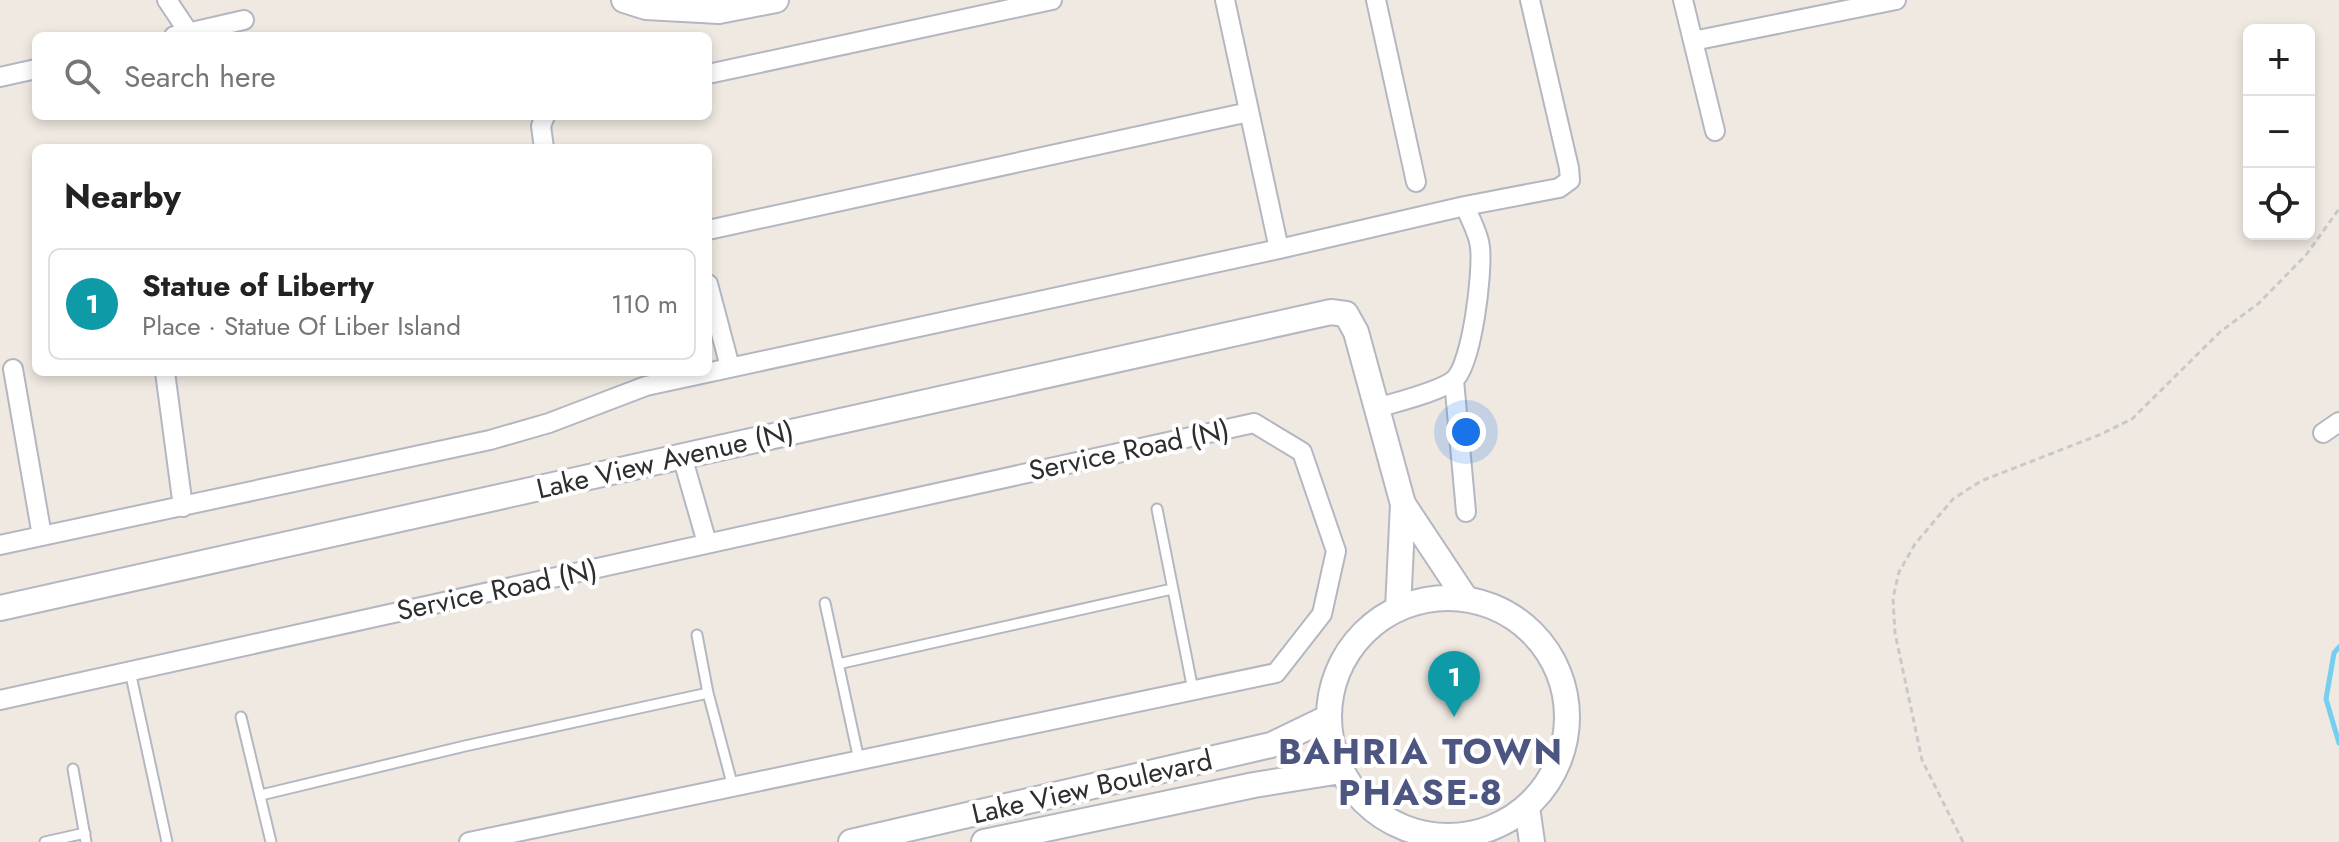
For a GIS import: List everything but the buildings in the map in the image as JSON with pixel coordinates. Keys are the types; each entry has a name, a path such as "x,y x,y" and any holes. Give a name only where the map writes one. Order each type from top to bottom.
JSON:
{"street":[{"path":"167,0 180,32"},
{"path":"624,0 646,7 721,6 776,0"},
{"path":"712,73 1052,0"},
{"path":"1225,0 1279,249"},
{"path":"1376,0 1416,182"},
{"path":"712,371 1559,188 1570,180 1569,168 1530,0"},
{"path":"1683,0 1715,131"},
{"path":"1693,41 1896,0"},
{"path":"190,32 244,20"},
{"path":"0,77 32,70"},
{"path":"712,229 1249,112"},
{"path":"543,120 541,126 543,144"},
{"path":"1398,609 1403,504 1377,408 1431,391 1454,380 1465,362 1481,279 1480,244 1465,206"},
{"path":"712,299 730,367"},
{"name":"Lake View Avenue (N)","path":"0,608 1331,312 1346,314 1356,332 1377,408"},
{"path":"13,369 42,536"},
{"path":"166,376 183,507"},
{"path":"0,545 490,440 549,423 646,386 690,376"},
{"path":"1454,380 1466,512"},
{"path":"2323,433 2339,422"},
{"name":"Service Road (N)","path":"0,700 1254,423 1302,452 1336,551 1322,614 1276,673 469,842"},
{"path":"682,456 707,543"},
{"path":"1403,504 1466,599"},
{"path":"1443,598 1466,599 1492,606 1527,628 1553,659 1564,684 1568,711 1567,738 1559,763 1546,787 1510,820 1491,829 1451,840 1405,829 1368,806 1341,771 1330,736 1329,717 1337,673 1347,653 1370,628 1398,609 1420,601 1443,598"},
{"name":"Lake View Boulevard","path":"851,842 1271,745 1329,717"},
{"name":"Lake View Boulevard","path":"984,842 1254,785 1341,771"},
{"path":"1527,807 1532,842"}],"lane":[{"path":"1157,509 1193,690"},
{"path":"838,664 1172,589"},
{"path":"825,603 859,760"},
{"path":"697,635 708,693 733,787"},
{"path":"130,671 167,842"},
{"path":"261,795 708,693"},
{"path":"241,717 271,842"},
{"path":"45,842 86,838 73,769"}],"path":[{"path":"1963,842 1922,760 1895,633 1893,598 1899,572 1915,544 1953,499 1981,481 2132,419 2220,332 2259,303 2306,255 2339,209"}],"waterway":[{"path":"2339,647 2334,653 2326,699 2339,743"}],"place":[{"name":"Statue of Liberty","path":"1454,717"}],"district":[{"name":"BAHRIA TOWN PHASE-8","path":"1421,772"}]}
